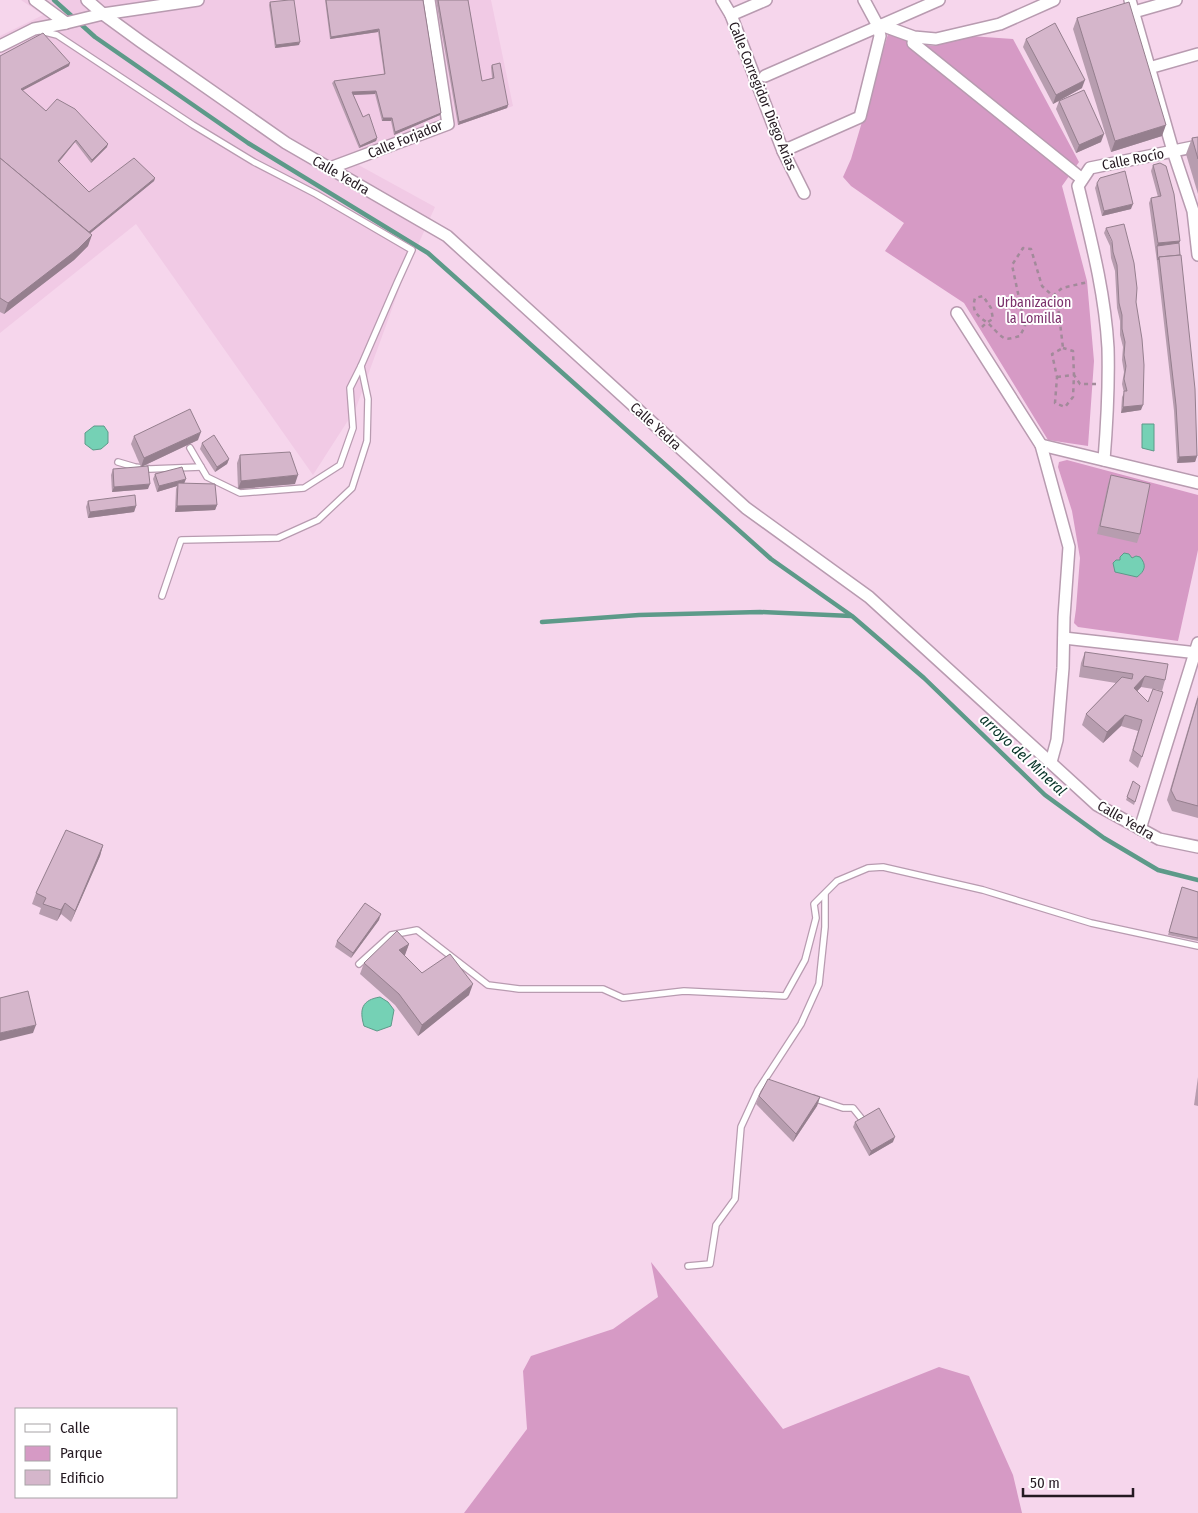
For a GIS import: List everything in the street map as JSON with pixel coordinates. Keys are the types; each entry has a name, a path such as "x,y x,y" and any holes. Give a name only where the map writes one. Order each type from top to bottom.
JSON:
{"street":[{"path":"35,0 66,23"},
{"name":"Calle Yedra","path":"87,0 140,41 286,142 447,236 746,508 869,597 1097,805 1160,839 1198,847"},
{"path":"0,46 34,29 103,14 198,0"},
{"name":"Calle Forjador","path":"330,168 448,124 429,0"},
{"name":"Calle Corregidor Diego Arias","path":"722,0 731,15 783,151 804,193"},
{"path":"731,15 766,0"},
{"path":"783,151 860,117 880,36 879,25 864,0"},
{"path":"765,76 939,0"},
{"path":"879,25 914,37 936,39 1000,24 1054,0"},
{"path":"1130,0 1173,151 1194,211 1198,256"},
{"path":"1134,12 1176,0"},
{"path":"913,43 1080,183 1099,279 1108,348 1104,460"},
{"path":"1149,68 1198,54"},
{"name":"Calle Rocío","path":"1080,183 1090,168 1198,146"},
{"path":"957,313 1041,445 1069,547 1063,668 1057,740 1051,762"},
{"path":"1041,445 1198,483"},
{"path":"1064,638 1197,649 1140,829"}],"lane":[{"path":"34,29 57,35 216,139 412,250 350,388 353,428 340,465 304,488 240,493 207,477 190,448"},
{"path":"162,596 181,540 278,538 318,520 352,488 367,441 368,399 361,366"},
{"path":"118,462 135,468 150,470 201,467"},
{"path":"359,964 392,935 417,930 488,985 519,989 603,989 623,998 684,991 785,996 805,960 816,918 814,904 837,881 868,868 883,866 983,890 1091,923 1198,946"},
{"path":"688,1266 710,1264 716,1225 734,1199 740,1128 765,1078 801,1024 819,984 825,927 825,894"},
{"path":"765,1078 773,1081"},
{"path":"804,1095 843,1108 853,1108 861,1118"}],"path":[{"path":"973,337 983,326 988,322 993,319 991,308 983,296 975,298 973,304 978,316 988,322 1004,338 1012,339 1020,336 1025,326 1012,265 1023,248 1031,249 1042,286 1053,296 1058,306 1063,348"},
{"path":"1053,296 1062,288 1099,279"},
{"path":"1063,348 1072,351 1074,375 1073,397 1065,407 1055,403 1057,377 1052,354 1063,348"},
{"path":"1074,375 1080,384 1108,383"},
{"path":"1057,377 1074,375"}],"shaded area":[{"path":"21,0 491,0 513,106 353,162 435,207 404,276 356,408 313,475 136,224 0,333 0,36 43,15"},
{"path":"1142,424 1154,424 1154,451 1142,448"},
{"path":"94,426 104,426 108,432 108,443 101,449 93,450 85,444 85,433"},
{"path":"1124,553 1129,554 1132,558 1140,557 1144,563 1142,572 1137,577 1115,572 1113,563 1116,560 1120,560"},
{"path":"380,997 388,1002 394,1010 391,1026 377,1031 364,1026 362,1010 369,1000"}],"green space":[{"name":"Urbanizacion la Lomilla","path":"888,34 913,43 934,46 970,36 1013,39 1079,162 1062,186 1087,281 1094,361 1088,446 1048,440 964,303 885,251 904,223 851,186 843,177 851,159"},
{"path":"1067,460 1198,495 1198,550 1178,641 1078,627 1074,623 1080,558 1072,511 1058,467 1059,462"},
{"path":"651,1262 783,1429 939,1367 969,1376 1013,1475 1022,1513 464,1513 527,1429 523,1371 531,1356 613,1329 658,1297"}],"building":[{"path":"294,0 300,42 276,45 270,2"},
{"path":"326,0 423,0 441,113 395,132 392,118 383,118 376,91 352,92 363,117 369,114 377,138 360,146 334,81 385,74 379,29 331,37"},
{"path":"438,0 468,0 482,81 494,78 492,65 500,63 508,105 459,122"},
{"path":"1129,2 1166,125 1115,141 1077,18"},
{"path":"1055,23 1085,80 1056,95 1026,39"},
{"path":"43,33 70,63 21,89 46,111 57,99 75,109 108,144 92,160 76,140 58,161 89,192 134,158 155,178 89,232 0,158 0,56"},
{"path":"1084,90 1104,134 1079,145 1059,101"},
{"path":"1198,137 1198,159 1192,138"},
{"path":"0,158 92,235 78,249 8,303 0,298"},
{"path":"1160,163 1166,166 1174,194 1180,241 1158,243 1151,198 1161,196 1153,165"},
{"path":"1125,171 1133,204 1104,211 1097,183 1100,178"},
{"path":"1124,224 1134,263 1137,288 1136,302 1144,365 1143,405 1123,407 1124,391 1127,391 1124,379 1126,366 1124,355 1125,342 1119,303 1117,265 1112,241 1106,228"},
{"path":"1179,243 1180,255 1159,257 1158,260 1157,246"},
{"path":"1181,255 1195,389 1197,456 1179,457 1176,405 1159,257"},
{"path":"190,409 201,432 144,458 134,436"},
{"path":"214,435 229,459 217,467 202,443"},
{"path":"290,452 298,475 241,481 240,455"},
{"path":"148,466 150,484 114,487 113,469"},
{"path":"182,467 186,479 159,486 155,474"},
{"path":"1111,475 1150,484 1140,534 1100,526"},
{"path":"178,483 215,484 217,505 177,506"},
{"path":"135,495 136,506 90,512 88,501"},
{"path":"1085,652 1168,664 1165,680 1145,676 1134,688 1148,702 1153,689 1163,692 1142,757 1133,750 1142,720 1125,715 1107,732 1086,714 1122,677 1132,679 1133,674 1083,666"},
{"path":"1198,698 1198,806 1176,800 1171,790"},
{"path":"1133,781 1140,786 1135,802 1127,797"},
{"path":"66,830 103,845 75,911 65,903 61,910 43,904 46,898 36,893"},
{"path":"1182,887 1198,892 1198,938 1169,932"},
{"path":"365,903 381,914 353,953 337,941"},
{"path":"397,931 409,944 399,950 422,973 450,954 473,984 422,1025 399,994 364,963"},
{"path":"28,991 36,1025 0,1033 0,998"},
{"path":"768,1079 820,1097 796,1134 759,1096"},
{"path":"879,1108 895,1137 871,1151 855,1122"}],"waterway":[{"name":"arroyo del Mineral","path":"54,0 95,37 248,143 428,253 771,559 852,616 924,678 1045,795 1104,838 1158,870 1198,880"},
{"path":"542,622 639,615 760,612 851,616"}]}
